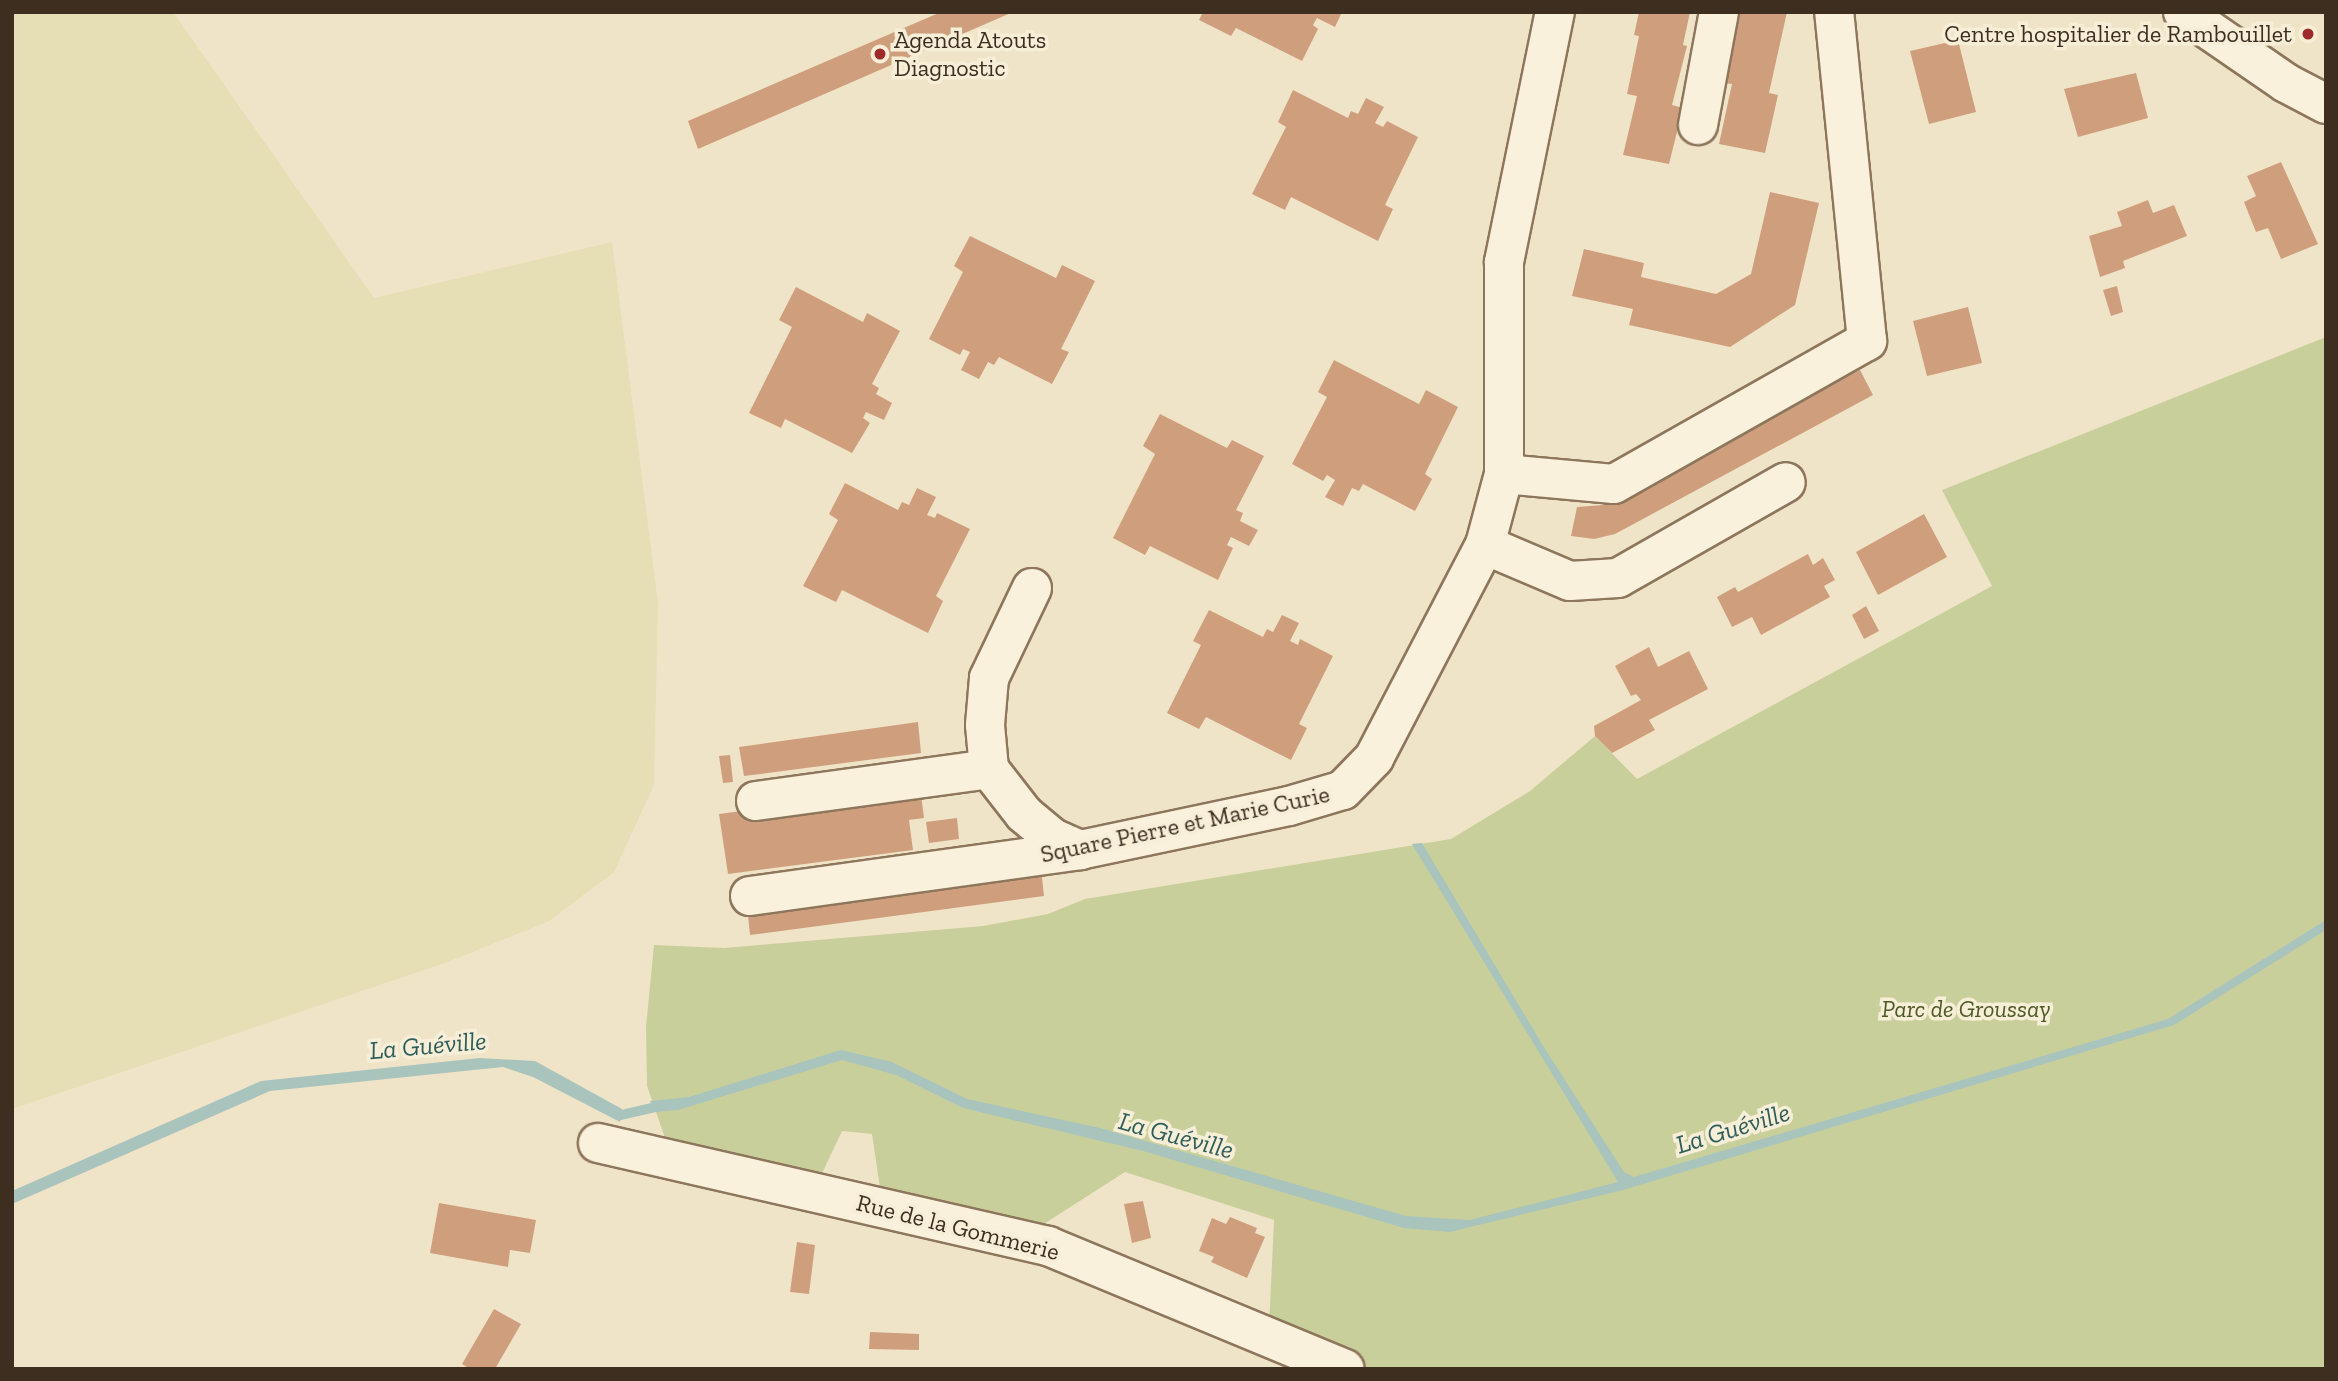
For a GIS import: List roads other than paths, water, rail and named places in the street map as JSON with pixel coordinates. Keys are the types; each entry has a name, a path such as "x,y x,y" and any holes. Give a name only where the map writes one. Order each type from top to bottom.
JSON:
{"street":[{"name":"Square Pierre et Marie Curie","path":"750,896 1080,850 1343,790 1374,758 1486,545 1504,474 1504,262 1555,12"},
{"path":"1698,125 1719,12"},
{"path":"1504,474 1614,484 1867,341 1834,12"},
{"path":"2183,12 2286,83 2326,104"},
{"path":"1486,545 1570,581 1618,578 1786,482"},
{"path":"1032,588 989,678 985,725 989,769 1024,814 1053,838 1080,850"},
{"path":"756,801 989,769"},
{"name":"Rue de la Gommerie","path":"598,1143 1048,1245 1345,1369"}],"water":[{"path":"1422,843 1545,1049 1624,1172 1634,1177 2168,1019 2326,920 2326,930 2174,1025 1623,1190 1450,1232 1404,1228 1143,1151 963,1108 896,1075 842,1060 678,1110 655,1112 650,1101 689,1097 841,1050 892,1062 967,1099 1100,1128 1406,1216 1470,1220 1618,1182 1412,844"},
{"path":"480,1058 535,1061 622,1109 620,1122 533,1077 503,1067 270,1091 12,1204 12,1191 261,1081"}],"waterway":[{"name":"La Guéville","path":"609,1109 621,1115 664,1105"}],"place":[{"name":"Centre hospitalier de Rambouillet","path":"2308,34"},
{"name":"Agenda Atouts Diagnostic","path":"880,54"}],"park label":[{"name":"Parc de Groussay","path":"1966,1009"}]}
